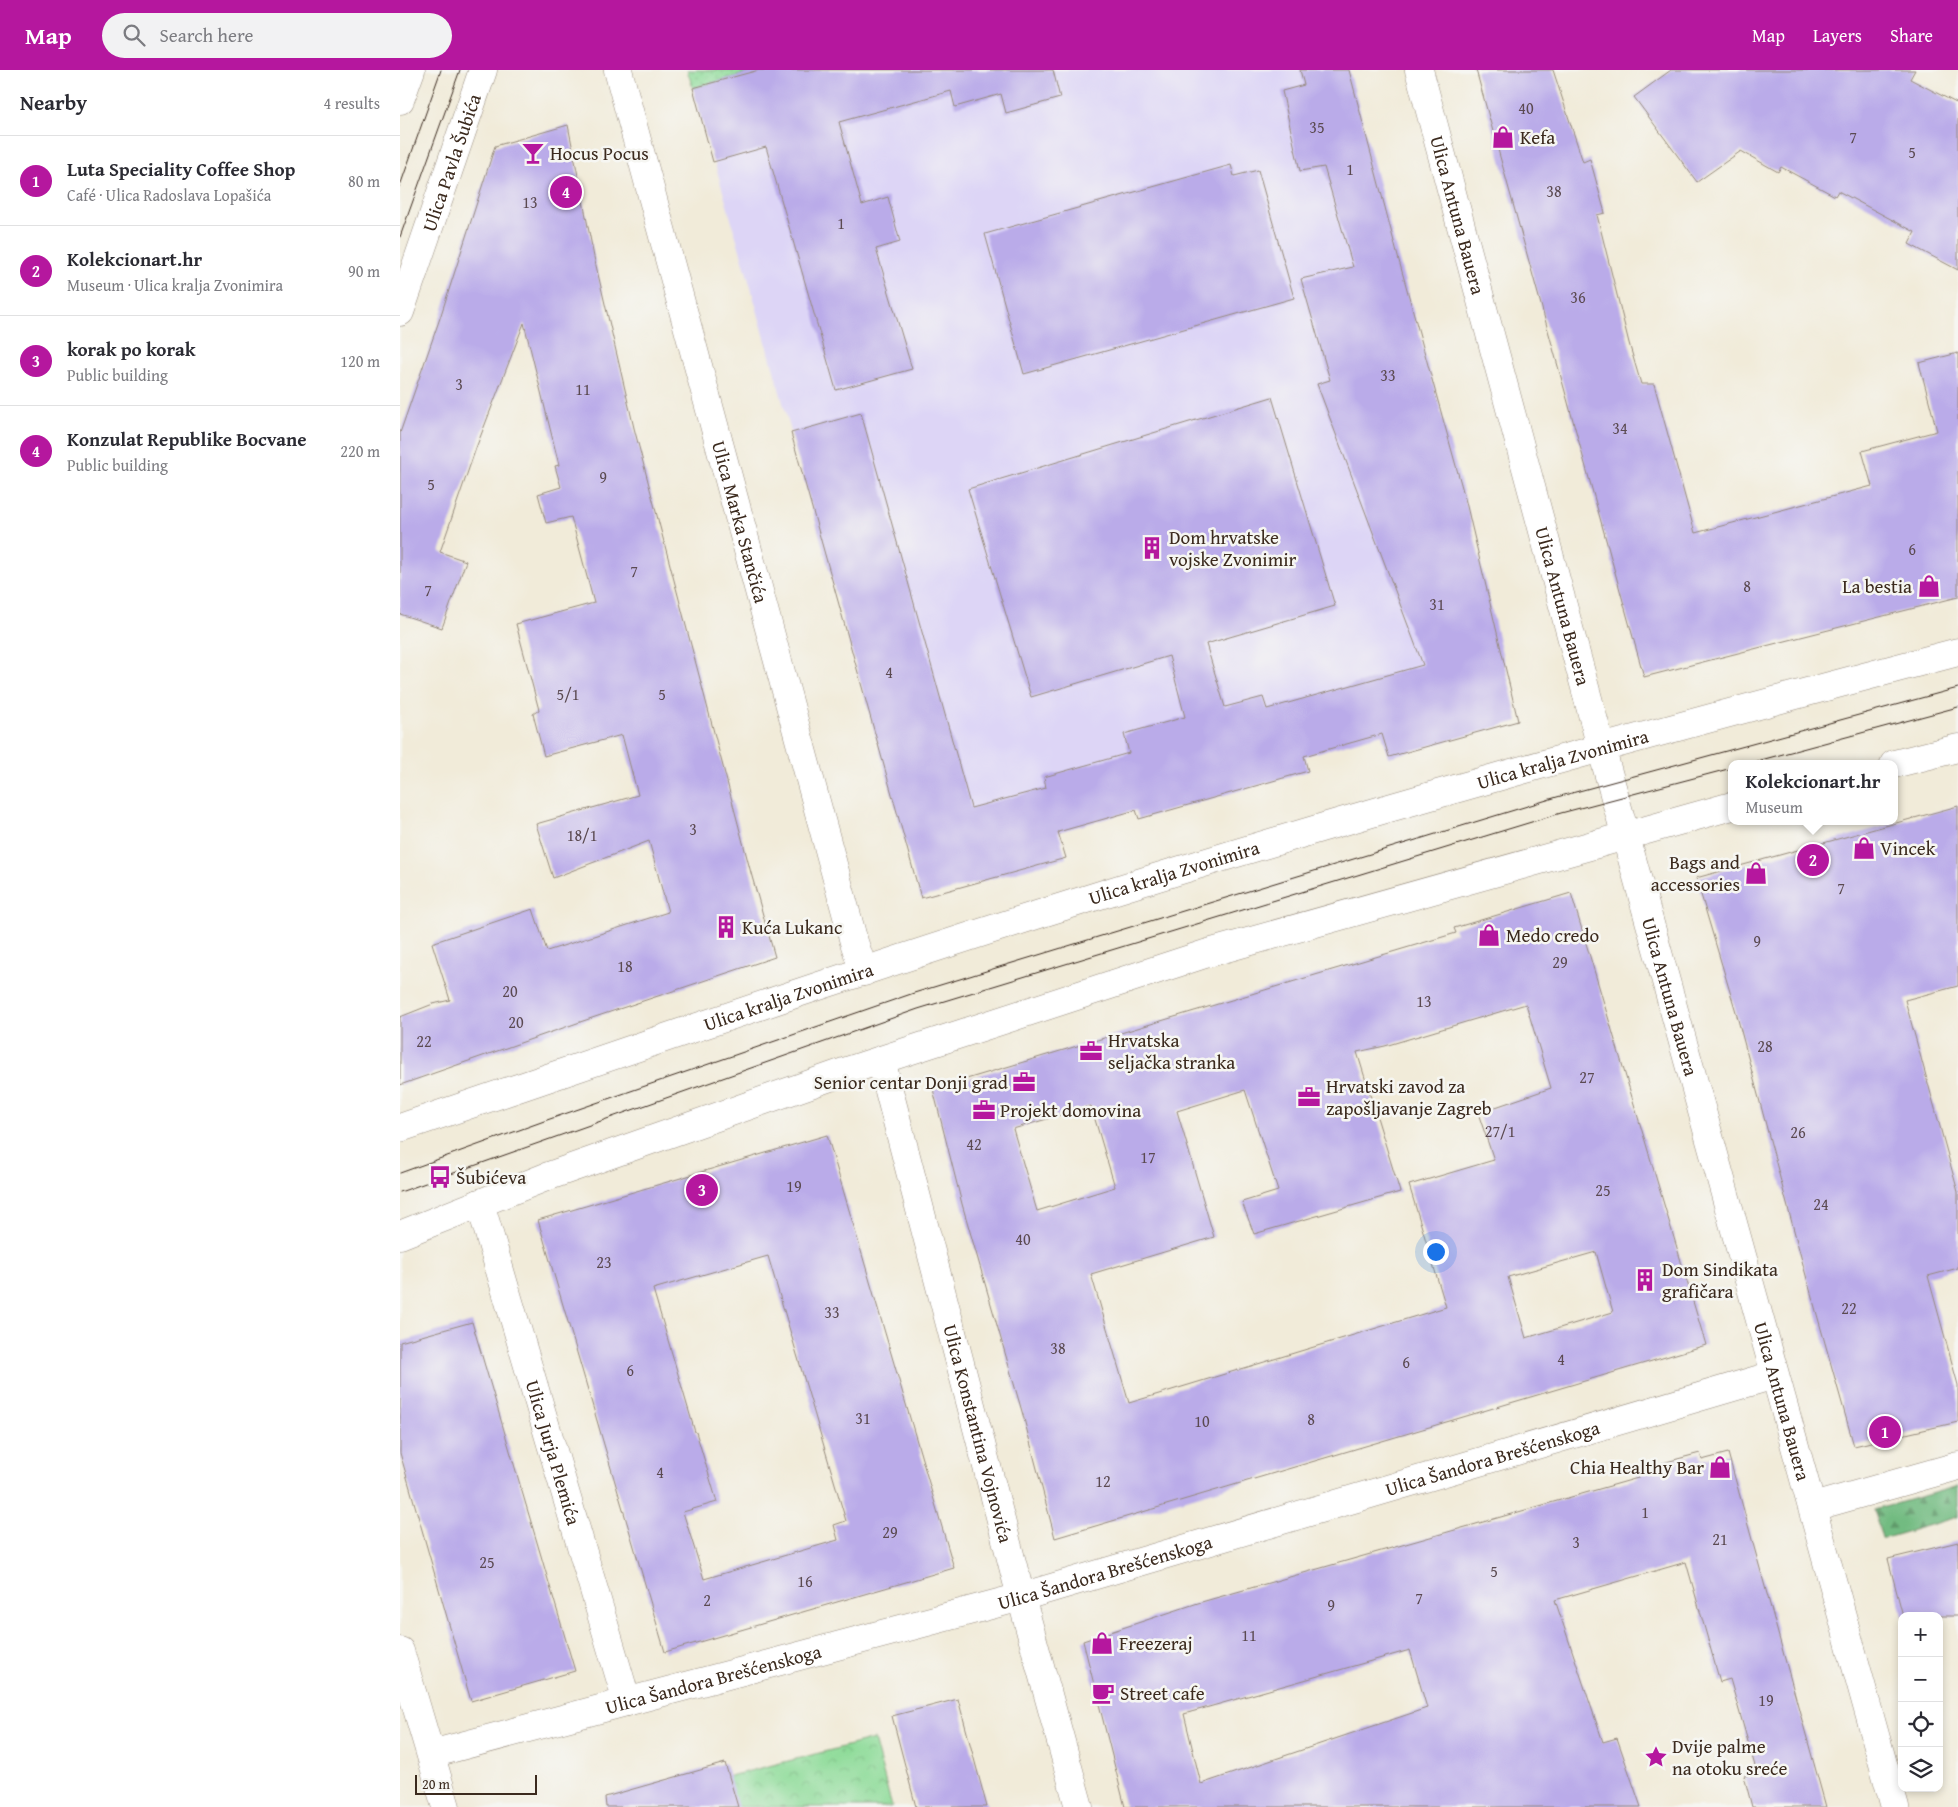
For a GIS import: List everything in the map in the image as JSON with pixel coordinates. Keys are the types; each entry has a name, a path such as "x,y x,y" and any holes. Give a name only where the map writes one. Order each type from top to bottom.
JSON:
{"main road":[{"path":"400,100 411,70"},
{"name":"Ulica Pavla Šubića","path":"400,312 483,70"},
{"name":"Ulica Marka Stančića","path":"618,70 854,942 864,972"},
{"name":"Ulica Antuna Bauera","path":"1419,70 1601,747 1895,1807"},
{"name":"Ulica kralja Zvonimira","path":"400,1128 864,972 1075,903 1314,829 1601,747 1958,652"},
{"path":"1898,763 1958,748"},
{"path":"400,1235 556,1174 881,1060 1205,954 1626,834 1728,807"},
{"name":"Ulica Konstantina Vojnovića","path":"881,1060 1021,1596 1079,1807"},
{"name":"Ulica Jurja Plemića","path":"480,1203 627,1702"},
{"name":"Ulica Šandora Brešćenskoga","path":"431,1754 1021,1596 1774,1376"},
{"path":"1813,1507 1958,1466"},
{"path":"400,1651 446,1807"}],"shaded area":[{"path":"759,70 1349,70 1398,257 1466,502 1518,721 1389,757 1382,734 1305,756 1309,771 1139,819 1136,810 1059,831 1066,858 921,898 751,288 693,88"}],"green space":[{"path":"687,70 759,70 693,88"},
{"path":"1958,1486 1958,1517 1882,1539 1874,1510"},
{"path":"874,1739 892,1807 732,1807 726,1777"}],"building":[{"path":"759,70 1053,70 1060,98 1006,113 1001,94 955,107 951,91 839,122 862,205 888,197 900,242 876,249 912,369 836,390 766,147 713,162 693,88"},
{"path":"1300,70 1349,70 1398,257 1466,502 1518,721 1389,757 1382,734 1304,756 1308,771 1139,819 1136,810 1058,832 1066,858 921,898 791,433 861,413 971,808 1046,788 1044,777 1129,753 1124,734 1185,717 1169,656 1031,697 968,489 1272,397 1335,606 1206,644 1225,707 1263,697 1267,709 1423,665 1317,384 1330,380 1301,279 1353,267 1324,167 1300,171 1282,91 1304,85"},
{"path":"1476,70 1553,70 1583,162 1590,159 1605,213 1597,215 1629,343 1641,384 1654,384 1695,533 1872,486 1862,451 1937,431 1919,363 1958,353 1958,597 1644,677"},
{"path":"1671,70 1915,70 1910,79 1958,104 1958,270 1909,244 1915,232 1838,191 1835,196 1781,167 1778,172 1741,151 1697,182 1634,97"},
{"path":"568,125 594,257 634,428 751,873 775,957 400,1085 400,1017 433,1004 450,1000 432,943 533,909 547,951 668,912 649,841 553,878 536,824 638,795 622,735 544,756 533,714 539,710 516,624 594,603 571,517 546,523 538,494 561,487 555,466 559,465 524,323 476,448 440,552 466,561 442,628 400,614 400,433 440,318 495,146"},
{"path":"1231,165 1234,176 1258,170 1294,298 1024,374 985,234"},
{"path":"1958,806 1958,986 1905,1000 1958,1192 1958,1268 1928,1276 1958,1385 1958,1422 1854,1446 1805,1272 1736,1012 1696,878 1889,825 1898,825 1898,822"},
{"path":"1571,893 1706,1345 1055,1538 1023,1415 962,1204 933,1089 1456,933 1454,928","holes":["1526,1004 1551,1088 1478,1113 1494,1160 1409,1185 1446,1307 1129,1403 1091,1274 1214,1237 1177,1111 1245,1090 1278,1191 1242,1202 1254,1234 1400,1192 1357,1052 1385,1046","1091,1106 1115,1187 1037,1211 1013,1129","1596,1252 1613,1312 1526,1338 1508,1277"]},
{"path":"827,1135 954,1568 665,1652 538,1220","holes":["768,1256 846,1521 834,1525 838,1540 704,1579 683,1512 717,1502 653,1289"]},
{"path":"472,1322 575,1671 471,1701 400,1453 400,1342"},
{"path":"1700,1453 1702,1460 1728,1453 1826,1807 1752,1807 1744,1776 1757,1773 1730,1679 1720,1682 1686,1562 1555,1600 1603,1742 1617,1738 1641,1807 1125,1807 1083,1641 1198,1603 1638,1478 1636,1470","holes":["1410,1650 1427,1708 1201,1784 1184,1714"]},
{"path":"1958,1542 1958,1616 1943,1616 1943,1612 1902,1612 1888,1559"},
{"path":"958,1699 987,1807 916,1807 892,1716"},
{"path":"725,1763 738,1807 606,1807 605,1797"}],"tram line":[{"path":"400,186 441,70"},
{"path":"400,237 460,70"},
{"path":"400,1173 914,993 1557,797 1958,688"},
{"path":"1761,760 1958,707"},
{"path":"400,1192 918,1009 1561,813 1728,769"}],"place":[{"name":"Kefa","path":"1503,137"},
{"name":"Hocus Pocus","path":"533,153"},
{"name":"Konzulat Republike Bocvane","path":"566,192"},
{"name":"Dom hrvatske vojske Zvonimir","path":"1152,548"},
{"name":"La bestia","path":"1929,586"},
{"name":"Vincek","path":"1864,848"},
{"name":"Kolekcionart.hr","path":"1813,860"},
{"name":"Bags and accessories","path":"1756,873"},
{"name":"Kuća Lukanc","path":"726,927"},
{"name":"Medo credo","path":"1489,935"},
{"name":"Hrvatska seljačka stranka","path":"1091,1051"},
{"name":"Senior centar Donji grad","path":"1024,1082"},
{"name":"Hrvatski zavod za zapošljavanje Zagreb","path":"1309,1097"},
{"name":"Projekt domovina","path":"984,1110"},
{"name":"Šubićeva","path":"440,1177"},
{"name":"korak po korak","path":"702,1190"},
{"name":"Dom Sindikata grafičara","path":"1645,1280"},
{"name":"Luta Speciality Coffee Shop","path":"1885,1432"},
{"name":"Chia Healthy Bar","path":"1720,1467"},
{"name":"Freezeraj","path":"1102,1643"},
{"name":"Street cafe","path":"1103,1693"},
{"name":"Dvije palme na otoku sreće","path":"1656,1757"}]}
